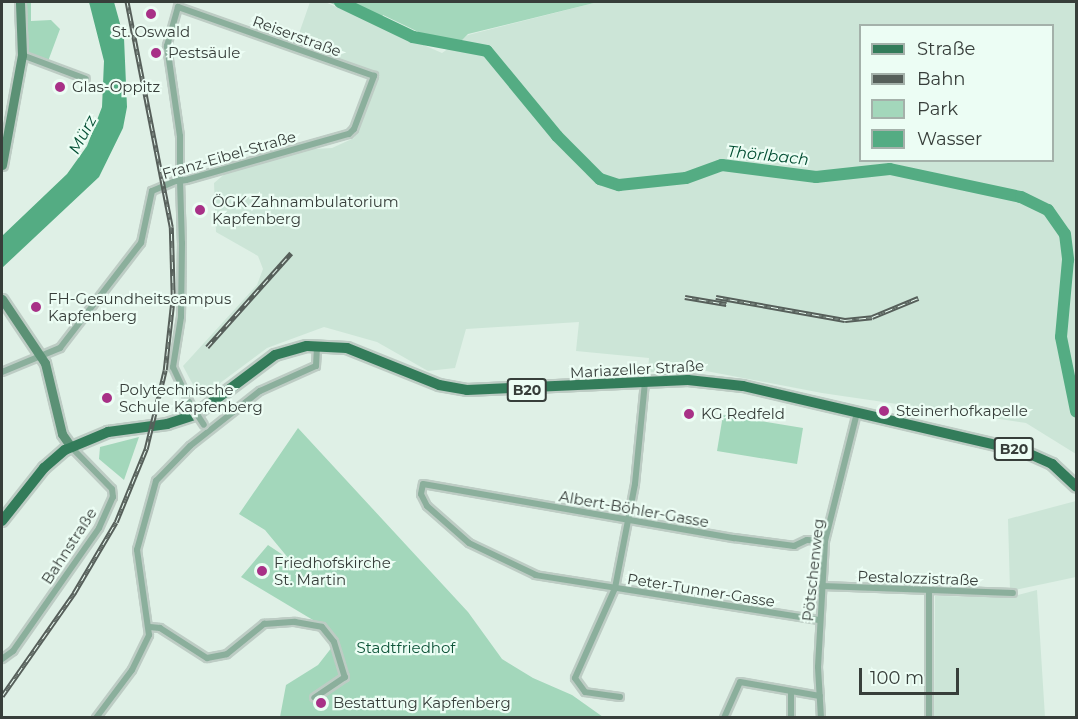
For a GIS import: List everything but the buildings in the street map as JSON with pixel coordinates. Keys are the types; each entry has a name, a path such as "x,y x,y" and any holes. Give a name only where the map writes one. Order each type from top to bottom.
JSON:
{"main road":[{"name":"Mariazeller Straße","path":"70,447 108,432 167,424 195,415 275,355 317,345 347,348 439,385 467,390 714,381 1034,455 1059,468 1077,486"},
{"name":"B20","path":"2,521 44,468 70,447"}],"street":[{"path":"2,165 22,55 20,2"},
{"name":"Reiserstraße","path":"180,180 176,92 167,46 178,7 374,76"},
{"path":"22,55 86,80"},
{"name":"Franz-Eibel-Straße","path":"42,358 60,348 125,269 146,231 152,191 180,180 349,134 374,76"},
{"path":"180,180 181,317 173,367 189,402 208,432"},
{"path":"2,299 42,358 62,434 70,447"},
{"path":"96,717 140,658 150,627 137,550 145,507 156,481 208,432 268,386 310,371 318,362 317,345"},
{"path":"2,372 42,358"},
{"path":"615,588 630,521 645,382"},
{"name":"Pötschenweg","path":"821,717 819,620 825,541 857,413"},
{"name":"Bahnstraße","path":"2,659 13,651 99,528 113,497 112,489 70,447"},
{"name":"Peter-Tunner-Gasse","path":"438,488 423,484 427,506 469,543 536,574 819,620"},
{"name":"Albert-Böhler-Gasse","path":"438,488 794,546 807,540 825,541"},
{"name":"Pestalozzistraße","path":"822,586 1013,593"},
{"name":"Peter-Tunner-Gasse","path":"615,588 575,678 585,692 620,697"},
{"path":"929,590 929,717"},
{"path":"150,627 160,628 207,658 227,654 264,624 295,621 322,627 334,642 345,677 314,698"},
{"path":"724,717 740,682 819,696"},
{"path":"791,692 791,717"}],"shaded area":[{"path":"310,2 325,2 442,53 468,35 598,2 1076,2 1076,454 1026,423 822,393 706,371 648,372 649,358 576,351 579,322 466,329 455,368 428,371 377,342 324,327 267,348 200,398 183,366 257,285 263,269 258,256 216,232 214,183 227,172 294,150 332,148 354,138 378,75 295,45"},
{"path":"1076,501 1076,577 1010,591 1008,519"},
{"path":"1037,590 1045,717 934,717 935,596 1010,597"}],"green space":[{"path":"23,2 31,2 31,21 51,20 60,29 47,64 25,56"},
{"path":"328,2 598,2 468,34 459,43 433,39 383,15 378,23"},
{"path":"723,415 803,428 797,464 717,451"},
{"name":"Stadtfriedhof","path":"298,428 468,612 502,659 533,678 572,695 603,717 280,717 286,685 318,665 336,642 323,626 241,577 268,545 289,559 265,530 239,514"},
{"path":"139,437 124,480 99,459 100,447"}],"water":[{"name":"Mürz","path":"89,2 114,2 124,38 127,107 123,128 99,177 2,268 2,236 67,174 87,146 102,107 104,61"}],"waterway":[{"name":"Thörlbach","path":"340,2 413,37 487,51 557,136 600,179 619,185 686,178 722,165 816,177 890,169 1021,197 1048,210 1065,234 1068,260 1061,337 1076,411"}],"railway":[{"path":"2,696 74,593 116,522 146,449 165,370 173,297 171,227 127,2"},
{"path":"207,347 291,253"},
{"path":"685,297 726,304"},
{"path":"716,297 845,320 872,317 918,298"}],"place":[{"name":"St. Oswald","path":"151,14"},
{"name":"Pestsäule","path":"156,53"},
{"name":"Glas-Oppitz","path":"60,87"},
{"name":"ÖGK Zahnambulatorium Kapfenberg","path":"200,210"},
{"name":"FH-Gesundheitscampus Kapfenberg","path":"36,307"},
{"name":"Polytechnische Schule Kapfenberg","path":"107,398"},
{"name":"Steinerhofkapelle","path":"884,411"},
{"name":"KG Redfeld","path":"689,414"},
{"name":"Friedhofskirche St. Martin","path":"262,571"},
{"name":"Bestattung Kapfenberg","path":"321,703"}]}
